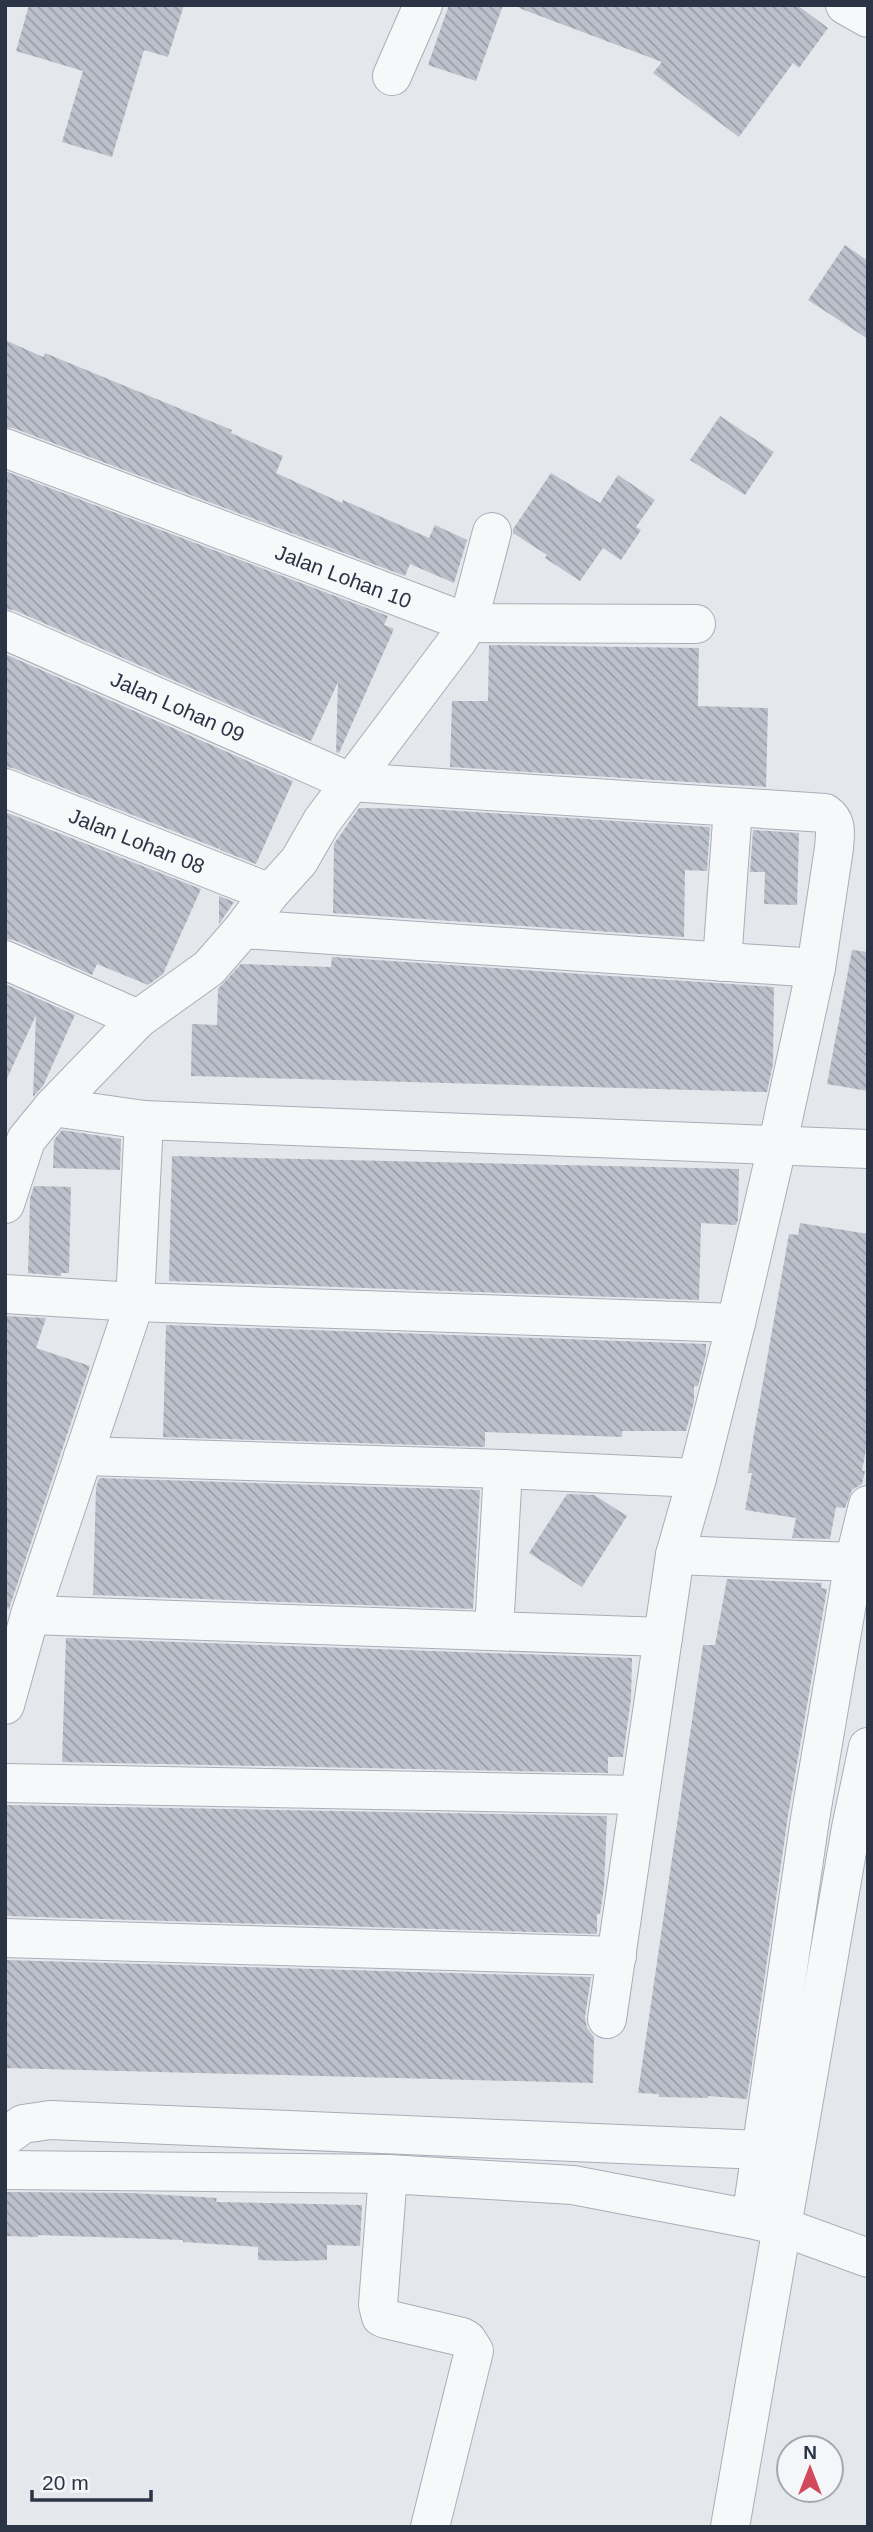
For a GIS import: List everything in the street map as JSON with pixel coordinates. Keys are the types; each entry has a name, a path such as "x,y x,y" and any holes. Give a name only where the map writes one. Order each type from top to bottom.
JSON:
{"street":[{"path":"392,76 422,5"},
{"path":"845,5 868,18"},
{"name":"Jalan Lohan 10","path":"5,448 468,623 696,624"},
{"path":"5,1204 15,1136 53,1107 138,1019 209,968 299,861 322,821 468,623 492,532"},
{"name":"Jalan Lohan 09","path":"5,630 350,782"},
{"path":"350,782 825,813 834,821 836,831 816,968 777,1147 697,1478 674,1555 607,2019"},
{"name":"Jalan Lohan 08","path":"5,788 270,893"},
{"path":"722,962 733,807"},
{"path":"243,929 816,968"},
{"path":"5,960 138,1019"},
{"path":"53,1107 144,1120 868,1149"},
{"path":"5,1706 30,1615 135,1302 144,1120"},
{"path":"5,1294 135,1302 736,1323"},
{"path":"83,1456 697,1478"},
{"path":"494,1631 503,1469"},
{"path":"767,2223 761,2150 810,1819 854,1562 868,1505"},
{"path":"674,1555 854,1562"},
{"path":"30,1615 663,1637"},
{"path":"730,2527 767,2223 868,1747"},
{"path":"5,1783 638,1795"},
{"path":"810,1819 851,1828"},
{"path":"5,1938 617,1956"},
{"path":"5,2137 23,2124 50,2120 761,2150"},
{"path":"5,2170 388,2174 573,2185 767,2223 868,2258"},
{"path":"388,2174 379,2313 386,2319 462,2337 474,2351 430,2527"}],"building":[{"path":"29,5 184,5 168,57 144,50 112,157 62,142 83,71 16,51"},
{"path":"449,5 503,5 476,81 428,65"},
{"path":"520,5 797,5 828,28 799,68 793,63 739,137 653,73 662,62 519,8"},
{"path":"845,245 868,261 868,339 808,300"},
{"path":"5,340 43,357 45,353 232,430 231,433 283,456 276,473 342,503 343,500 429,538 435,525 467,540 454,583 410,564 405,576 5,427"},
{"path":"720,416 774,452 745,495 690,460"},
{"path":"5,471 388,616 384,625 394,629 339,753 336,752 338,682 311,741 14,610 5,609"},
{"path":"551,473 600,503 618,475 655,500 636,527 641,530 621,560 603,548 580,581 513,533 513,529"},
{"path":"489,645 699,648 698,706 768,708 766,787 450,767 452,701 488,701"},
{"path":"5,654 293,781 256,864 220,850 220,846 219,849 5,767"},
{"path":"359,808 429,809 710,827 707,871 685,870 684,937 333,913 334,844"},
{"path":"5,812 201,889 163,974 148,985 97,964 92,975 14,940 5,939"},
{"path":"753,830 799,833 797,905 764,904 765,872 750,872"},
{"path":"219,896 234,902 219,924"},
{"path":"852,950 868,952 868,1091 827,1084"},
{"path":"332,957 774,987 773,1064 767,1092 191,1076 192,1024 217,1025 218,989 241,964 331,967"},
{"path":"5,984 75,1015 43,1086 33,1097 36,1015 5,1083"},
{"path":"62,1130 121,1139 120,1170 53,1168 54,1140"},
{"path":"172,1156 739,1169 738,1220 736,1225 701,1223 699,1300 169,1281"},
{"path":"34,1186 71,1187 69,1273 61,1273 61,1276 28,1273 30,1198"},
{"path":"800,1223 868,1234 868,1438 862,1471 865,1471 862,1484 852,1490 845,1508 836,1507 830,1539 792,1538 796,1518 745,1510 752,1473 748,1473 753,1439 789,1234 798,1235"},
{"path":"5,1316 46,1318 36,1348 90,1366 9,1609 5,1608"},
{"path":"166,1325 706,1344 706,1354 698,1386 694,1386 694,1402 686,1431 622,1431 622,1437 485,1432 485,1447 163,1437"},
{"path":"99,1478 480,1490 473,1609 93,1595 96,1488"},
{"path":"567,1494 594,1495 627,1516 582,1587 529,1553"},
{"path":"727,1579 822,1583 821,1588 827,1589 788,1816 747,2099 708,2096 659,2097 659,2094 638,2093 703,1645 715,1645"},
{"path":"66,1638 632,1658 631,1699 623,1757 608,1757 608,1773 62,1762"},
{"path":"5,1805 607,1816 604,1887 600,1914 597,1914 597,1934 5,1916"},
{"path":"5,1960 591,1977 585,2017 587,2028 594,2037 593,2083 5,2068"},
{"path":"5,2192 132,2193 217,2198 216,2202 362,2205 360,2246 327,2245 327,2260 291,2261 258,2260 258,2247 183,2240 5,2236"}]}
